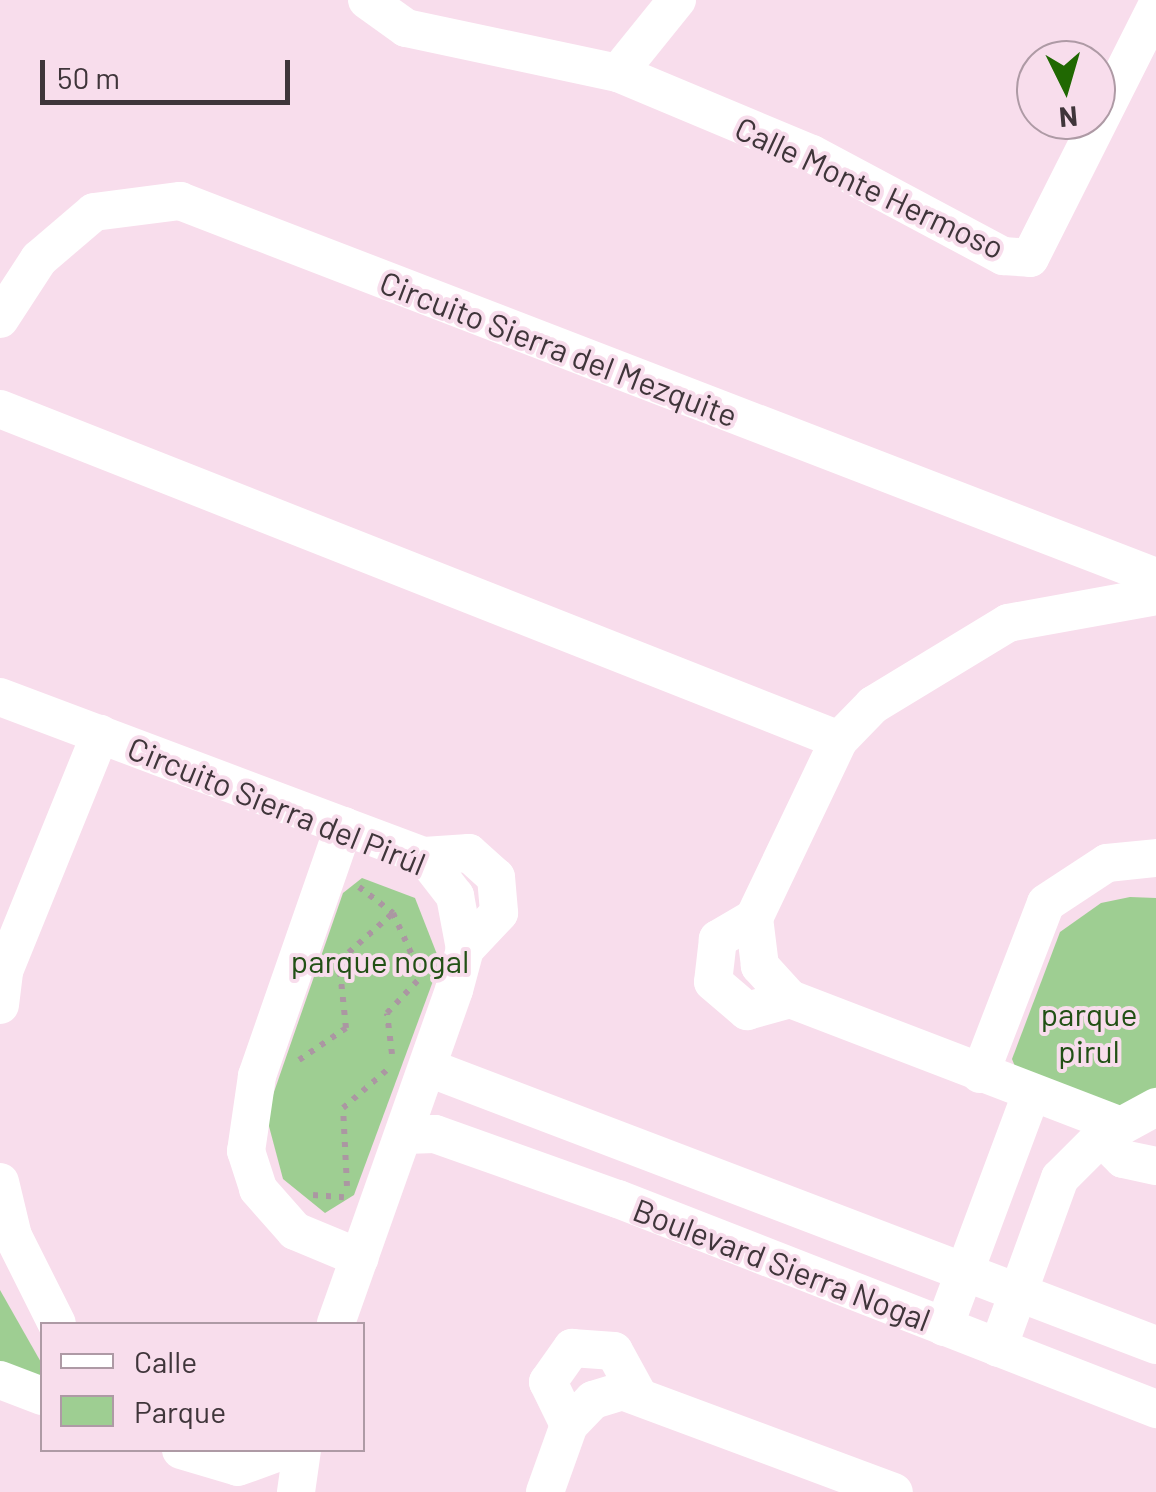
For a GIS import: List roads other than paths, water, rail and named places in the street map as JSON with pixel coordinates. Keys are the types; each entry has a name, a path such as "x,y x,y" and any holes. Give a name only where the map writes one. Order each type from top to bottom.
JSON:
{"street":[{"name":"Calle Monte Hermoso","path":"366,0 406,28 618,73 812,154 1003,256 1030,258 1156,8"},
{"path":"618,73 677,0"},
{"name":"Circuito Sierra del Mezquite","path":"0,318 39,259 94,212 180,201 1156,577"},
{"path":"5,418 839,740"},
{"path":"1156,596 1059,607 960,644 839,740 754,918 760,966 790,999 1032,1094 1111,1131 1122,1159 1156,1166"},
{"name":"Circuito Sierra del Pirúl","path":"0,696 424,856 455,896 464,950 428,1068 337,1322"},
{"path":"1,981 100,734"},
{"path":"344,826 257,1076 246,1151 258,1188 295,1232 360,1258"},
{"path":"980,1074 1046,903 1107,863 1156,858"},
{"name":"Boulevard Sierra Nogal","path":"428,1068 1156,1345"},
{"path":"944,1328 1032,1094"},
{"path":"998,1348 1013,1292 1060,1178 1111,1131 1156,1107"},
{"name":"Boulevard Sierra Nogal","path":"405,1135 436,1134 618,1199 1156,1409"},
{"path":"0,1182 13,1236 56,1322"},
{"path":"569,1425 548,1382 572,1348 614,1352 637,1393"},
{"path":"0,1380 40,1395"},
{"path":"545,1492 569,1425 602,1396 637,1393 894,1492"},
{"path":"184,1452 222,1478 282,1452"},
{"path":"296,1492 302,1452"}],"park label":[{"name":"parque nogal","path":"380,960"},
{"name":"parque pirul","path":"1089,1032"}]}
